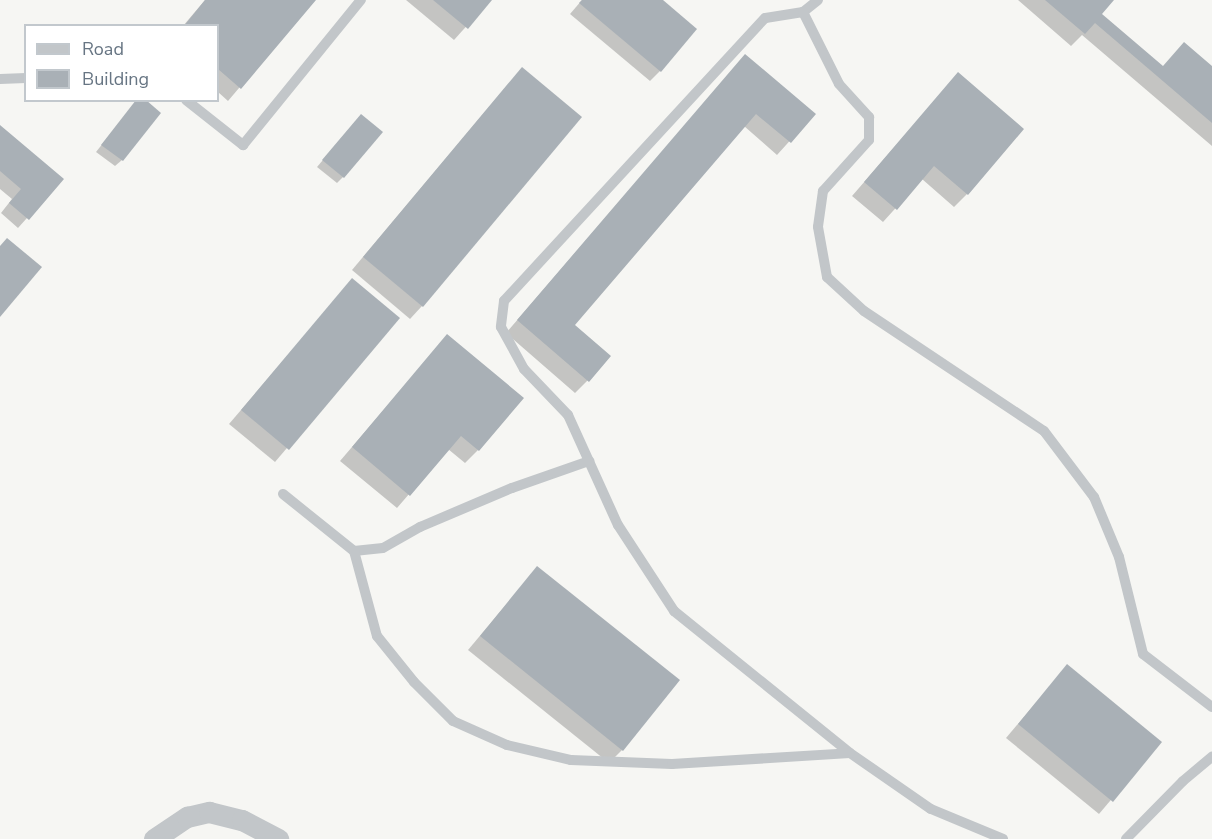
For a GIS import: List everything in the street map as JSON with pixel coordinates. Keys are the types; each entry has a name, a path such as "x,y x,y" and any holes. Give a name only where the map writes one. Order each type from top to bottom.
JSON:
{"street":[{"path":"154,839 187,817 209,812 242,820 278,839"}],"lane":[{"path":"189,102 243,145 361,0"},
{"path":"818,0 803,12 765,18 504,302 501,327 524,369 568,415 618,525 674,611 850,753 931,808 1002,839"},
{"path":"803,12 839,84 869,117 869,140 823,191 818,227 827,277 864,311 1044,431 1094,497 1119,556 1143,654 1212,707"},
{"path":"0,79 24,78"},
{"path":"354,551 383,548 512,488 589,461"},
{"path":"283,494 354,551 377,636 414,682 453,721 507,746 571,760 672,764 850,753"},
{"path":"1126,839 1183,781 1212,757"}],"building":[{"path":"205,0 316,0 241,89 219,70 219,24 186,24"},
{"path":"433,0 492,0 468,29"},
{"path":"582,0 663,0 697,29 661,72 579,3"},
{"path":"1045,0 1114,0 1102,14 1163,66 1184,42 1212,66 1212,123 1095,23 1085,34"},
{"path":"745,54 816,114 791,143 756,114 575,325 611,356 589,382 517,320"},
{"path":"522,67 582,117 423,307 363,257"},
{"path":"958,72 1024,129 968,195 934,166 897,210 864,182"},
{"path":"134,102 148,102 161,113 123,161 101,145"},
{"path":"361,114 383,132 344,178 322,160"},
{"path":"0,125 64,179 29,220 9,203 21,189 0,171"},
{"path":"7,238 42,267 0,317 0,246"},
{"path":"352,278 400,318 289,450 241,410"},
{"path":"447,334 524,398 479,451 461,436 410,496 352,447"},
{"path":"537,566 680,680 623,751 480,636"},
{"path":"1067,664 1162,742 1113,802 1018,724"}]}
